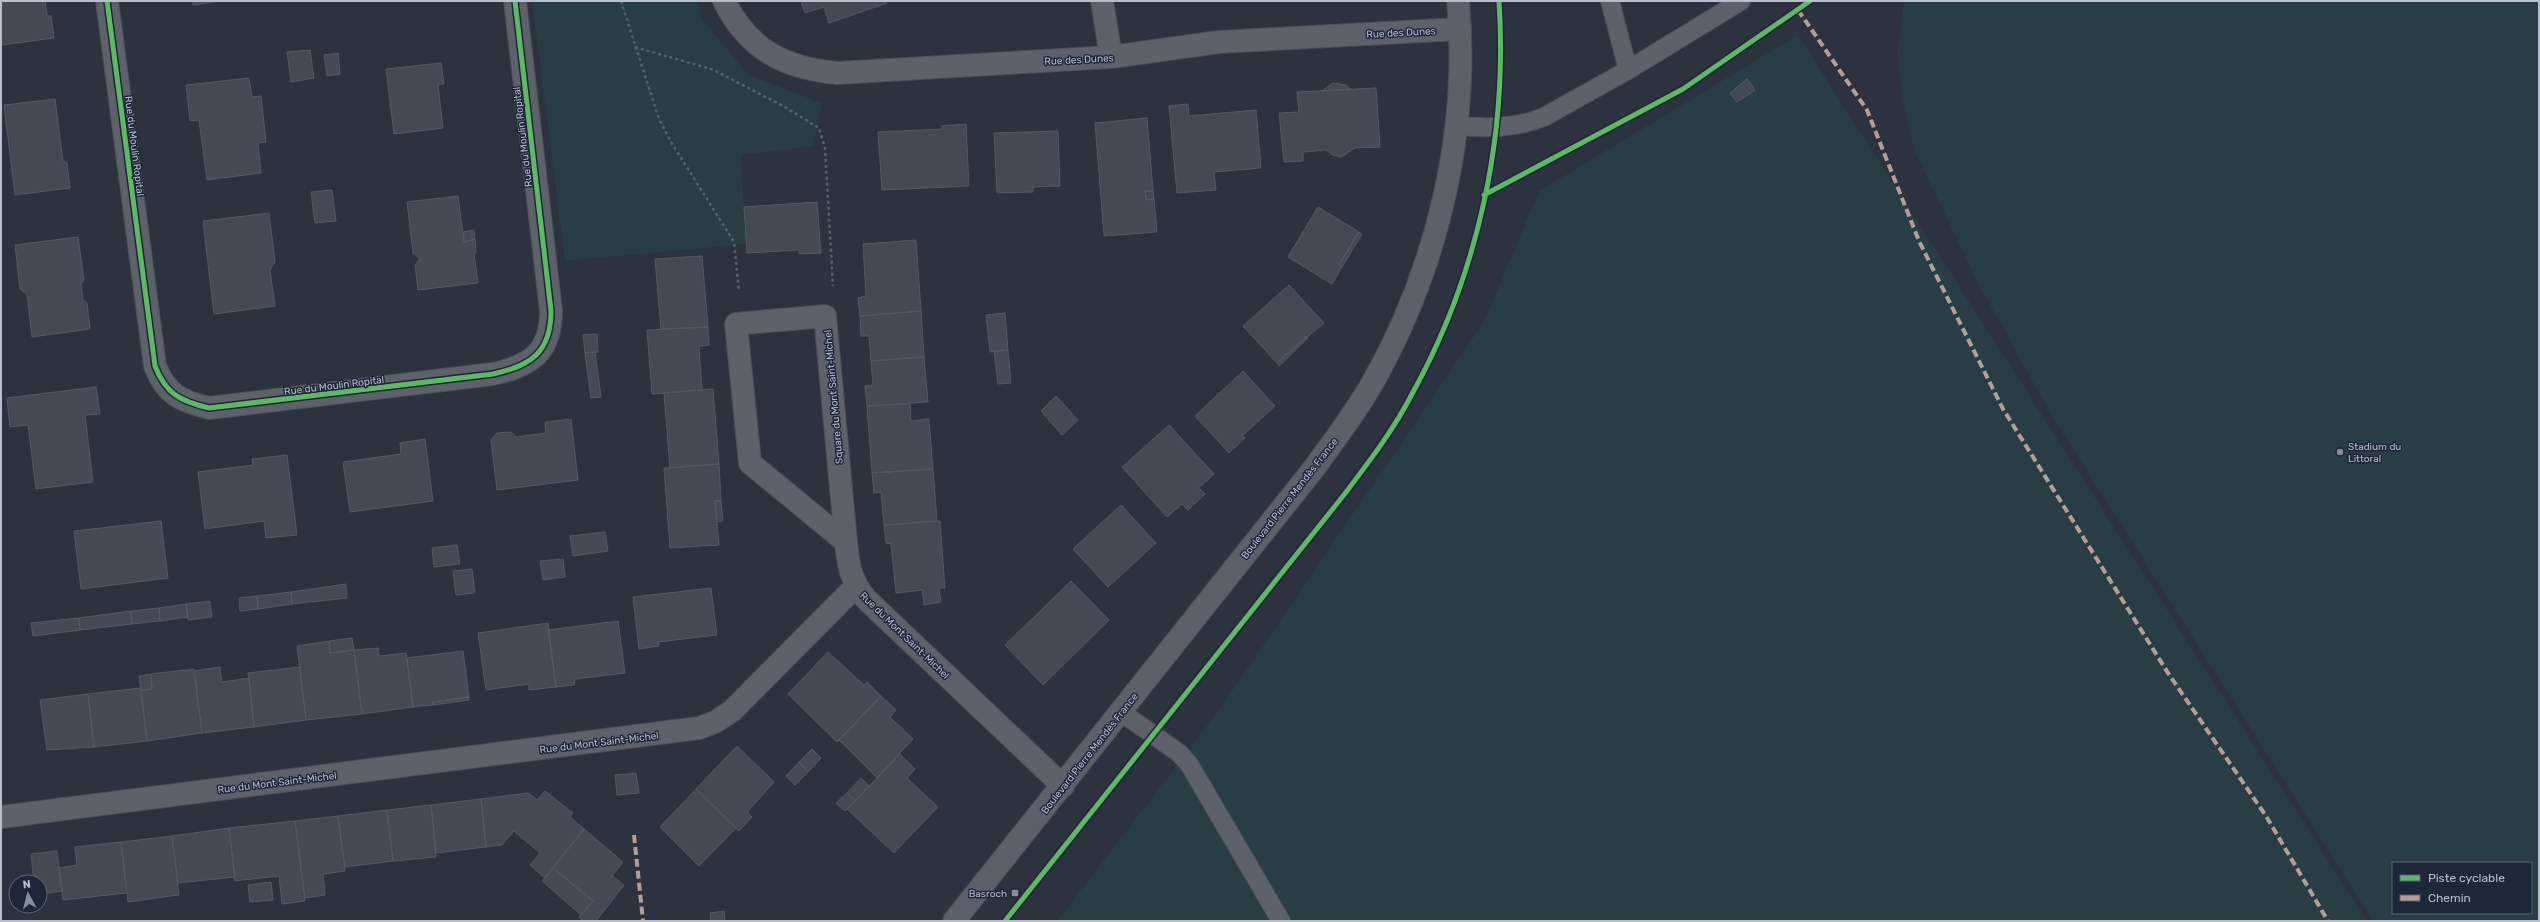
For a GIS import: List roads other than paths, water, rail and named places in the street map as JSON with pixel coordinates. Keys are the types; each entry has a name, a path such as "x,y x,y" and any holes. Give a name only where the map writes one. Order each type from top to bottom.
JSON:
{"street":[{"name":"Rue du Moulin Ropital","path":"108,1 155,366 161,381 169,391 181,400 209,408 493,374 521,366 539,352 547,341 551,328 551,311 515,1"},
{"name":"Rue des Dunes","path":"724,1 742,28 761,48 784,62 809,70 837,73 1111,57 1220,42 1460,29"},
{"path":"1102,1 1111,57"},
{"name":"Boulevard Pierre Mendès France","path":"954,921 1063,786 1315,467 1357,408 1373,381 1402,324 1426,261 1438,222 1456,126 1460,29 1458,1"},
{"name":"Square du Mont Saint-Michel","path":"846,542 750,463 736,324 825,316 849,569 856,586"},
{"name":"Rue du Mont Saint-Michel","path":"1,817 699,728 715,722 732,711 856,586 867,600 1063,786"}],"lane":[{"path":"1610,1 1628,70"},
{"path":"1456,126 1496,128 1530,122 1628,70 1741,1"},
{"path":"1121,712 1160,739 1190,764 1281,921"}],"place":[{"name":"Stadium du Littoral","path":"2340,452"},
{"name":"Basroch","path":"1015,893"}]}
